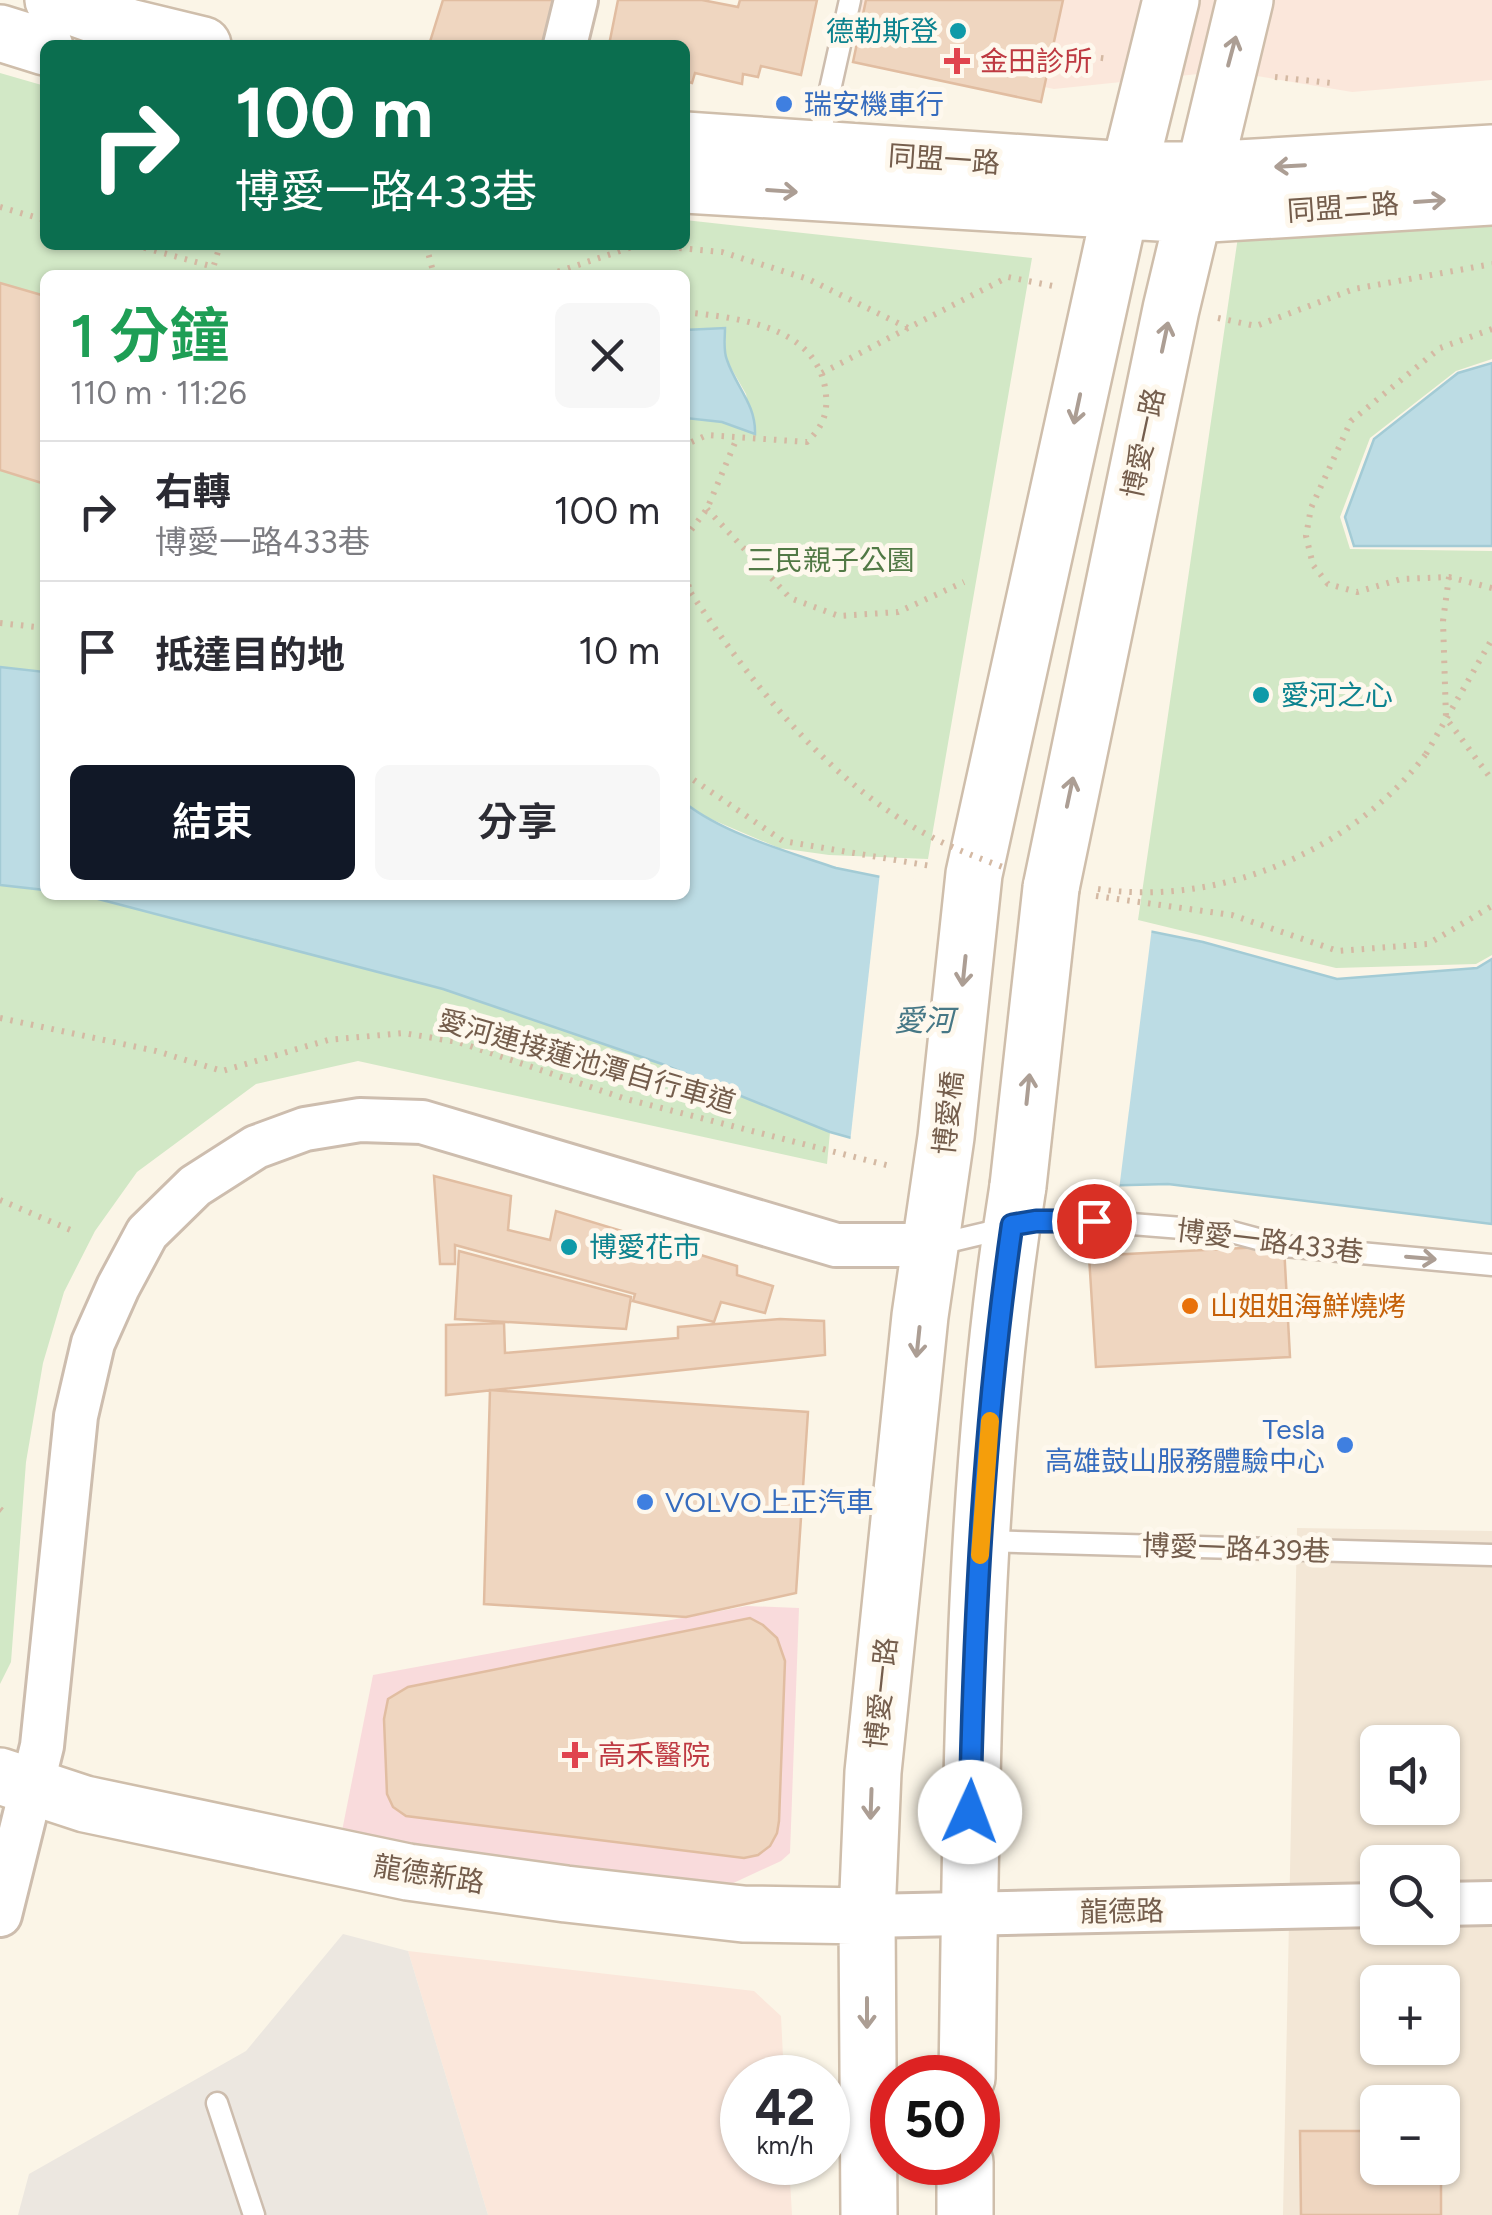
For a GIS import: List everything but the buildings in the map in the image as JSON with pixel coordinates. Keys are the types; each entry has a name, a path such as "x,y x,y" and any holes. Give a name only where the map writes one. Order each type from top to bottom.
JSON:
{"main road":[{"path":"53,0 130,27 183,40"},
{"path":"967,2055 981,1541 998,1324 1015,1205 1036,882 1125,191 1170,0"},
{"name":"博愛一路","path":"1036,882 1245,0"},
{"path":"0,33 40,45"},
{"name":"同盟一路","path":"690,140 817,150 1125,191"},
{"name":"同盟二路","path":"1198,193 1492,153"},
{"name":"同盟一路","path":"690,185 1198,193"},
{"name":"同盟二路","path":"1198,193 1492,196"},
{"name":"博愛橋","path":"941,1174 1036,882"},
{"name":"博愛一路","path":"869,2215 867,1916 872,1772 920,1316 941,1174"},
{"name":"龍德新路","path":"16,1780 85,1804 408,1872 744,1914 867,1916"},
{"path":"965,2185 965,2215"}],"street":[{"path":"566,40 576,0"},
{"path":"0,1916 16,1780 42,1746 76,1416 93,1344 147,1234 196,1186 256,1147 306,1129 360,1120 422,1122 836,1245 932,1246"},
{"path":"1460,1904 1492,1903"},
{"name":"龍德路","path":"867,1916 1360,1905"}],"lane":[{"path":"817,150 850,0"},
{"name":"博愛一路433巷","path":"932,1246 1015,1205 1036,1221 1094,1221 1232,1232 1284,1246 1492,1265"},
{"name":"博愛一路439巷","path":"981,1541 1492,1554"},
{"path":"217,2103 254,2215"}],"path":[{"path":"0,207 40,219"},
{"path":"690,249 722,252 808,279 908,328"},
{"path":"149,250 209,270"},
{"path":"563,270 623,250"},
{"path":"1244,323 1256,326 1354,290 1492,264"},
{"path":"822,373 1008,278 1026,281"},
{"path":"690,313 761,324 806,349 822,373 828,406 821,428 806,442 707,435 690,443"},
{"path":"1492,328 1440,348 1351,420 1311,508 1306,536 1314,565 1328,584 1357,592 1400,579 1448,577 1492,588"},
{"path":"690,531 707,508 736,438"},
{"path":"707,508 790,598 839,616 898,612 964,582"},
{"path":"1448,577 1444,621 1446,718 1492,780"},
{"path":"690,590 729,650 779,710 833,766 921,832 1036,882 1149,894 1188,890 1287,862 1336,838 1402,786 1426,754 1490,641"},
{"path":"0,623 40,627"},
{"name":"愛河連接蓮池潭自行車道","path":"0,1018 156,1051 222,1071 328,1040 403,1033 458,1042 626,1099 868,1162"},
{"path":"0,1200 73,1231"}],"shaded area":[{"path":"859,0 1492,0 1492,80 1352,92 1227,71 1054,89 848,45"},
{"path":"1297,1528 1492,1531 1492,2215 1283,2215"},
{"name":"高禾醫院","path":"747,1606 799,1608 790,1853 781,1861 727,1886 341,1836 373,1675"},
{"path":"343,1934 408,1951 488,2215 18,2215 29,2174 246,2051"},
{"path":"408,1951 754,1991 781,2016 783,2055 720,2055 720,2185 790,2185 792,2215 488,2215"}],"green space":[{"name":"三民親子公園","path":"0,73 40,85 40,250 690,250 690,221 1032,258 928,859 829,855 779,848 690,807 690,419 722,422 754,434 746,394 726,359 725,329 690,330 690,270 40,270 40,671 0,667"},
{"path":"1492,192 1492,359 1456,371 1370,438 1340,517 1350,549 1492,551 1492,955 1476,964 1336,968 1138,920 1239,230"},
{"path":"0,885 40,889 40,900 102,900 443,989 662,1064 830,1132 827,1164 358,1061 256,1084 137,1172 95,1231 64,1292 43,1363 26,1462 11,1662 0,1684"}],"water":[{"path":"725,328 726,356 749,405 755,434 722,422 690,419 690,330"},
{"path":"1492,363 1492,546 1354,546 1345,517 1374,439 1458,373"},
{"path":"0,667 40,671 40,889 0,885"},
{"name":"愛河","path":"690,806 738,833 836,868 1203,942 1337,979 1477,968 1492,959 1492,1224 1168,1184 1093,1186 887,1148 830,1132 662,1064 443,989 102,900 690,900"}],"pier":[{"path":"880,872 1152,927 1119,1190 1093,1191 850,1143"}],"slow traffic":[{"path":"980,1555 990,1421"}],"place":[{"name":"德勒斯登","path":"958,31"},
{"name":"金田診所","path":"957,61"},
{"name":"瑞安機車行","path":"784,104"},
{"name":"愛河之心","path":"1261,695"},
{"name":"博愛花市","path":"569,1247"},
{"name":"山姐姐海鮮燒烤","path":"1190,1306"},
{"name":"Tesla 高雄鼓山服務體驗中心","path":"1345,1445"},
{"name":"VOLVO上正汽車","path":"645,1502"},
{"name":"高禾醫院","path":"575,1755"}],"route":[{"path":"970,1812 981,1541 998,1324 1012,1225 1094,1221"}]}
